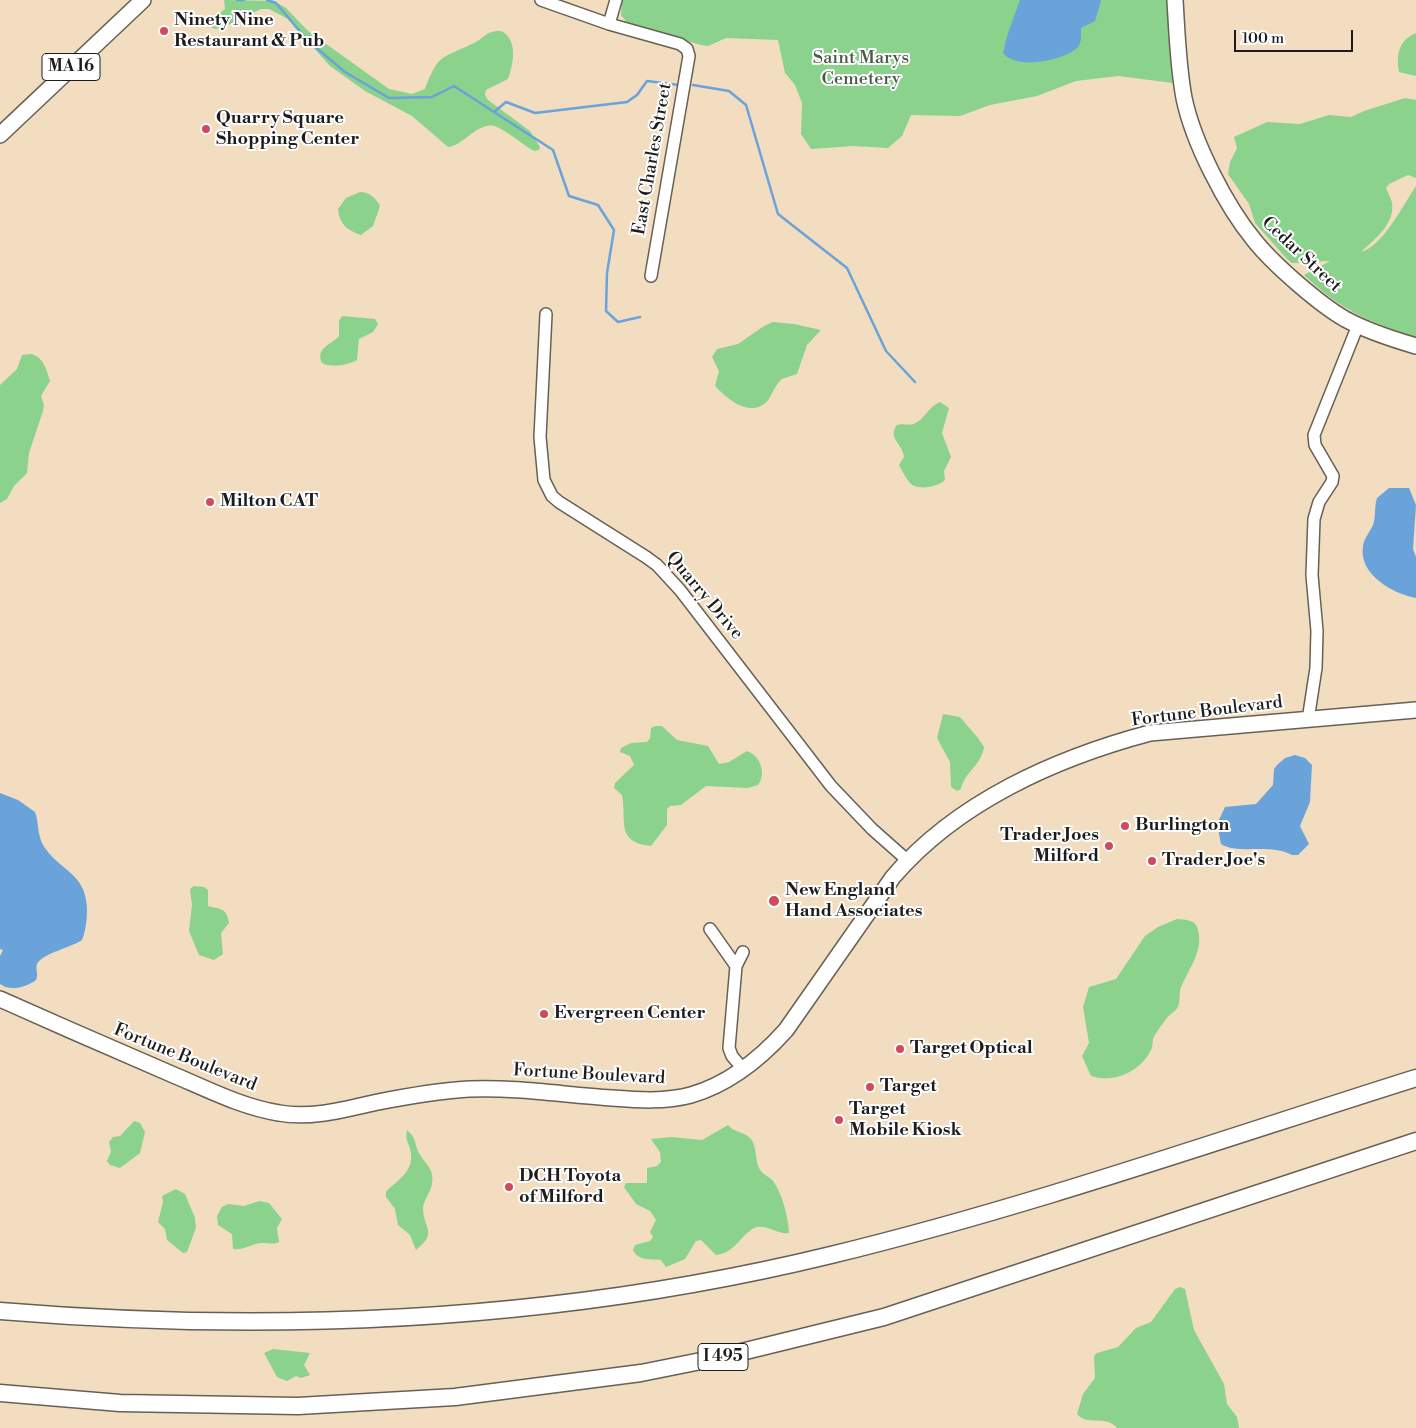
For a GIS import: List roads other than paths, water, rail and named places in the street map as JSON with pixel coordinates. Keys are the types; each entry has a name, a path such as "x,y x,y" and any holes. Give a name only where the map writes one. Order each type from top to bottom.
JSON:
{"highway":[{"path":"0,1311 131,1320 361,1321 506,1310 666,1288 820,1258 919,1232 1100,1179 1416,1077"},
{"name":"I 495","path":"0,1393 120,1403 298,1406 455,1396 641,1373 721,1357 884,1317 1416,1142"}],"main road":[{"name":"MA 16","path":"0,135 143,0"},
{"name":"Cedar Street","path":"1175,0 1178,47 1185,100 1210,169 1254,241 1311,294 1334,312 1358,325 1416,346"},
{"name":"Fortune Boulevard","path":"0,1000 228,1098 280,1114 307,1115 334,1112 416,1095 470,1089 501,1089 641,1100 691,1095 716,1085 743,1069 770,1048 786,1030 893,877 907,860 954,821 987,799 1040,772 1124,740 1150,733 1416,710"}],"street":[{"path":"541,0 610,24 616,0"},
{"name":"East Charles Street","path":"610,24 680,44 687,49 689,56 651,276"},
{"name":"Quarry Drive","path":"546,314 540,437 544,480 548,491 559,502 657,565 680,590 831,786 872,829 907,860"},
{"path":"1308,720 1316,668 1317,631 1312,575 1314,519 1319,502 1332,482 1333,476 1315,445 1314,435 1358,325"},
{"path":"710,929 736,966"},
{"path":"743,952 736,966 729,1048 732,1056 743,1069"}],"water":[{"path":"1020,0 1101,1 1095,21 1081,28 1081,40 1078,47 1072,52 1052,60 1029,62 1009,58 1003,53"},
{"path":"1389,488 1409,488 1416,505 1413,549 1416,557 1416,598 1397,592 1379,581 1366,565 1363,556 1363,546 1374,522 1377,498"},
{"path":"1295,755 1305,758 1312,765 1310,802 1300,826 1309,844 1298,855 1292,855 1274,850 1236,849 1221,844 1217,824 1225,807 1256,804 1273,785 1274,769 1277,765 1285,758"},
{"path":"0,793 18,800 35,812 43,845 56,861 77,879 82,887 87,909 82,940 44,957 37,964 36,980 28,985 14,988 0,984 0,956 3,950 0,949"}],"waterway":[{"path":"237,0 244,0"},
{"path":"267,0 276,3 307,40 345,72 389,98 432,97 454,86 494,112 506,102 535,113 627,102 637,95 647,81 679,85"},
{"path":"693,85 729,91 746,105 778,214 847,268 886,351 915,382"},
{"path":"494,112 553,150 569,196 598,205 614,230 607,273 606,311 618,322 640,317"}],"place":[{"name":"Ninety Nine Restaurant & Pub","path":"164,31"},
{"name":"Quarry Square Shopping Center","path":"206,129"},
{"name":"Milton CAT","path":"210,502"},
{"name":"Burlington","path":"1125,826"},
{"name":"Trader Joes Milford","path":"1109,846"},
{"name":"Trader Joe's","path":"1152,861"},
{"name":"New England Hand Associates","path":"774,901"},
{"name":"Evergreen Center","path":"544,1014"},
{"name":"Target Optical","path":"900,1049"},
{"name":"Target","path":"870,1087"},
{"name":"Target Mobile Kiosk","path":"839,1120"},
{"name":"DCH Toyota of Milford","path":"509,1187"}],"park label":[{"name":"Saint Marys Cemetery","path":"861,69"}]}
